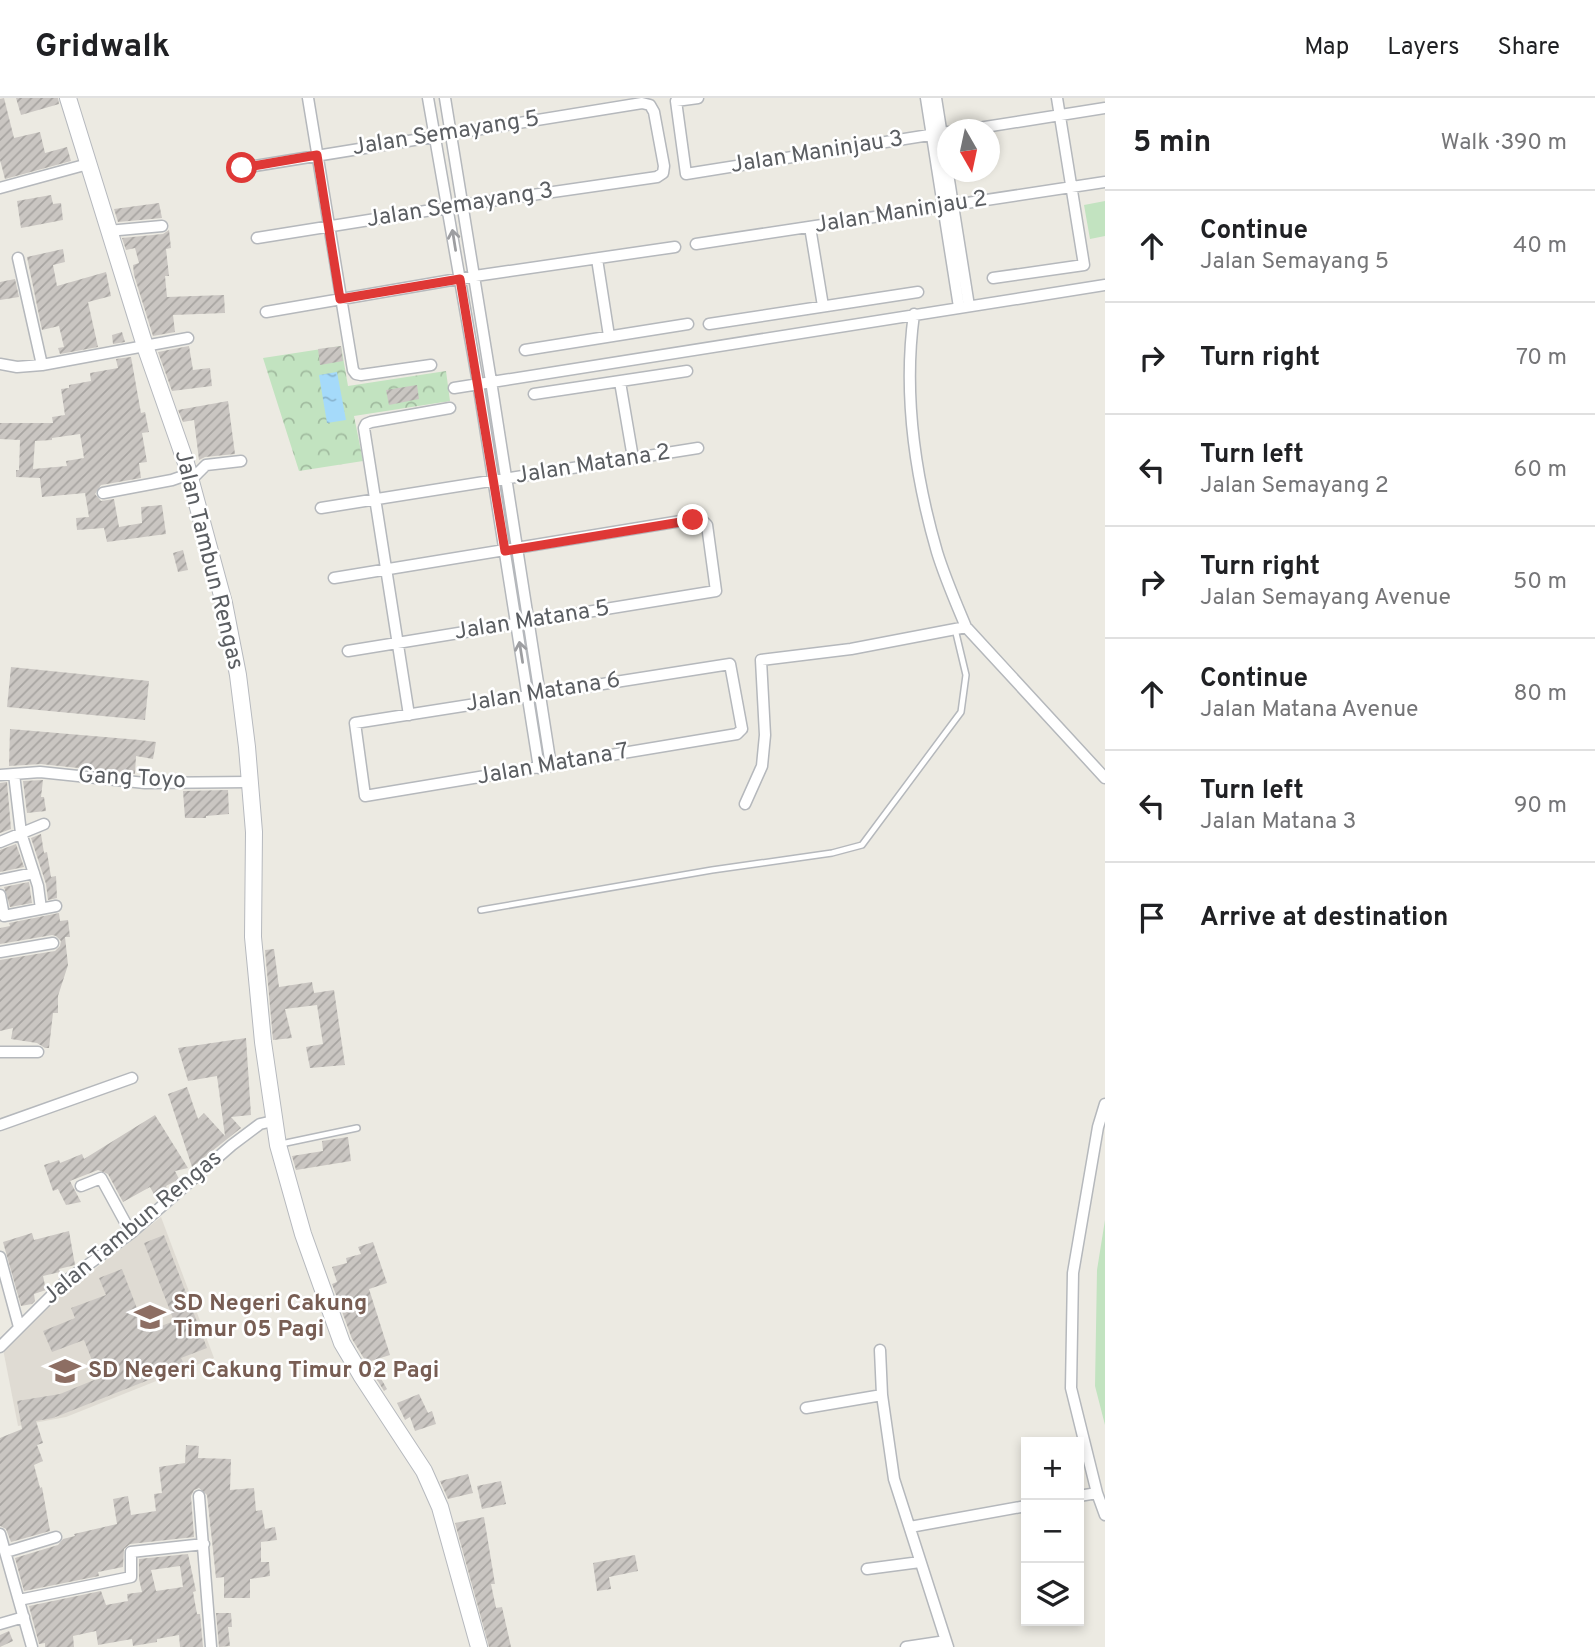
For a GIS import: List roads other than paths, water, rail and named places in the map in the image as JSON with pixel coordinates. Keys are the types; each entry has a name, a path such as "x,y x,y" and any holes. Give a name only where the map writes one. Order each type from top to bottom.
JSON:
{"street":[{"name":"Jalan Tambun Rengas","path":"68,98 83,165 108,231 140,346 188,477 225,603 238,675 240,783 254,832 253,937 267,1123 278,1144 303,1234 342,1343 420,1463 440,1507 479,1647"},
{"path":"308,98 353,370 356,374 431,365"},
{"path":"428,98 449,207 527,695 545,767"},
{"path":"445,98 539,693 545,767"},
{"name":"Jalan Maninjau 3","path":"698,98 676,102 686,174 937,134"},
{"path":"926,98 937,126"},
{"path":"936,98 938,119"},
{"path":"993,278 1084,265 1058,98"},
{"name":"Jalan Semayang 5","path":"242,168 642,103 650,105 654,112 663,173"},
{"path":"1000,125 1105,108"},
{"path":"0,188 83,165"},
{"name":"Jalan Semayang 3","path":"257,238 657,177 663,173"},
{"path":"945,182 964,306"},
{"name":"Jalan Maninjau 2","path":"696,244 1105,182"},
{"path":"108,231 162,226"},
{"path":"810,227 822,306"},
{"path":"266,312 475,276 675,247"},
{"path":"18,258 42,365"},
{"path":"597,259 609,336"},
{"path":"454,388 1105,285"},
{"path":"709,324 918,292"},
{"path":"914,314 910,382 915,451 937,553 961,628 1105,778"},
{"path":"525,350 688,324"},
{"path":"0,364 16,367 42,365 188,338"},
{"path":"534,394 687,372"},
{"path":"620,382 633,458"},
{"path":"409,715 364,428 366,424 450,408"},
{"name":"Jalan Matana 2","path":"321,508 698,448"},
{"path":"103,493 188,477 206,465 241,461"},
{"name":"Jalan Matana 5","path":"348,651 716,591 707,525 701,519 517,548"},
{"path":"334,578 517,548"},
{"path":"745,804 762,766 765,735 761,660 851,649 961,628"},
{"name":"Jalan Matana 6","path":"365,796 355,723 730,664 742,729 740,732"},
{"name":"Jalan Matana 7","path":"365,796 740,732"},
{"name":"Gang Toyo","path":"0,775 40,772 145,783 240,783"},
{"path":"14,774 21,833 34,873 41,909"},
{"path":"0,842 44,824"},
{"path":"0,880 34,873"},
{"path":"0,895 2,916 56,906"},
{"path":"0,952 52,943"},
{"path":"0,1052 38,1052"},
{"path":"0,1125 132,1078"},
{"path":"1105,1104 1100,1145 1073,1273 1071,1388 1105,1515"},
{"name":"Jalan Tambun Rengas","path":"0,1347 66,1281 131,1233 232,1145 267,1123"},
{"path":"81,1186 101,1178 131,1233"},
{"path":"0,1257 19,1327"},
{"path":"880,1350 882,1395 894,1479 947,1644 906,1647"},
{"path":"806,1408 882,1395"},
{"path":"1084,1495 1097,1493"},
{"path":"199,1496 211,1647"},
{"path":"910,1527 1021,1507"},
{"path":"0,1534 32,1647"},
{"path":"6,1552 56,1537"},
{"path":"19,1600 131,1577 131,1552 204,1544"},
{"path":"867,1569 920,1562"},
{"path":"0,1625 23,1617"}],"lane":[{"path":"481,910 712,870 832,853 862,845 961,712 966,676 961,628"},
{"path":"278,1144 357,1128"}],"water":[{"path":"337,372 346,420 327,423 319,375"}],"place":[{"name":"SD Negeri Cakung Timur 05 Pagi","path":"150,1317"},
{"name":"SD Negeri Cakung Timur 02 Pagi","path":"65,1371"}]}
